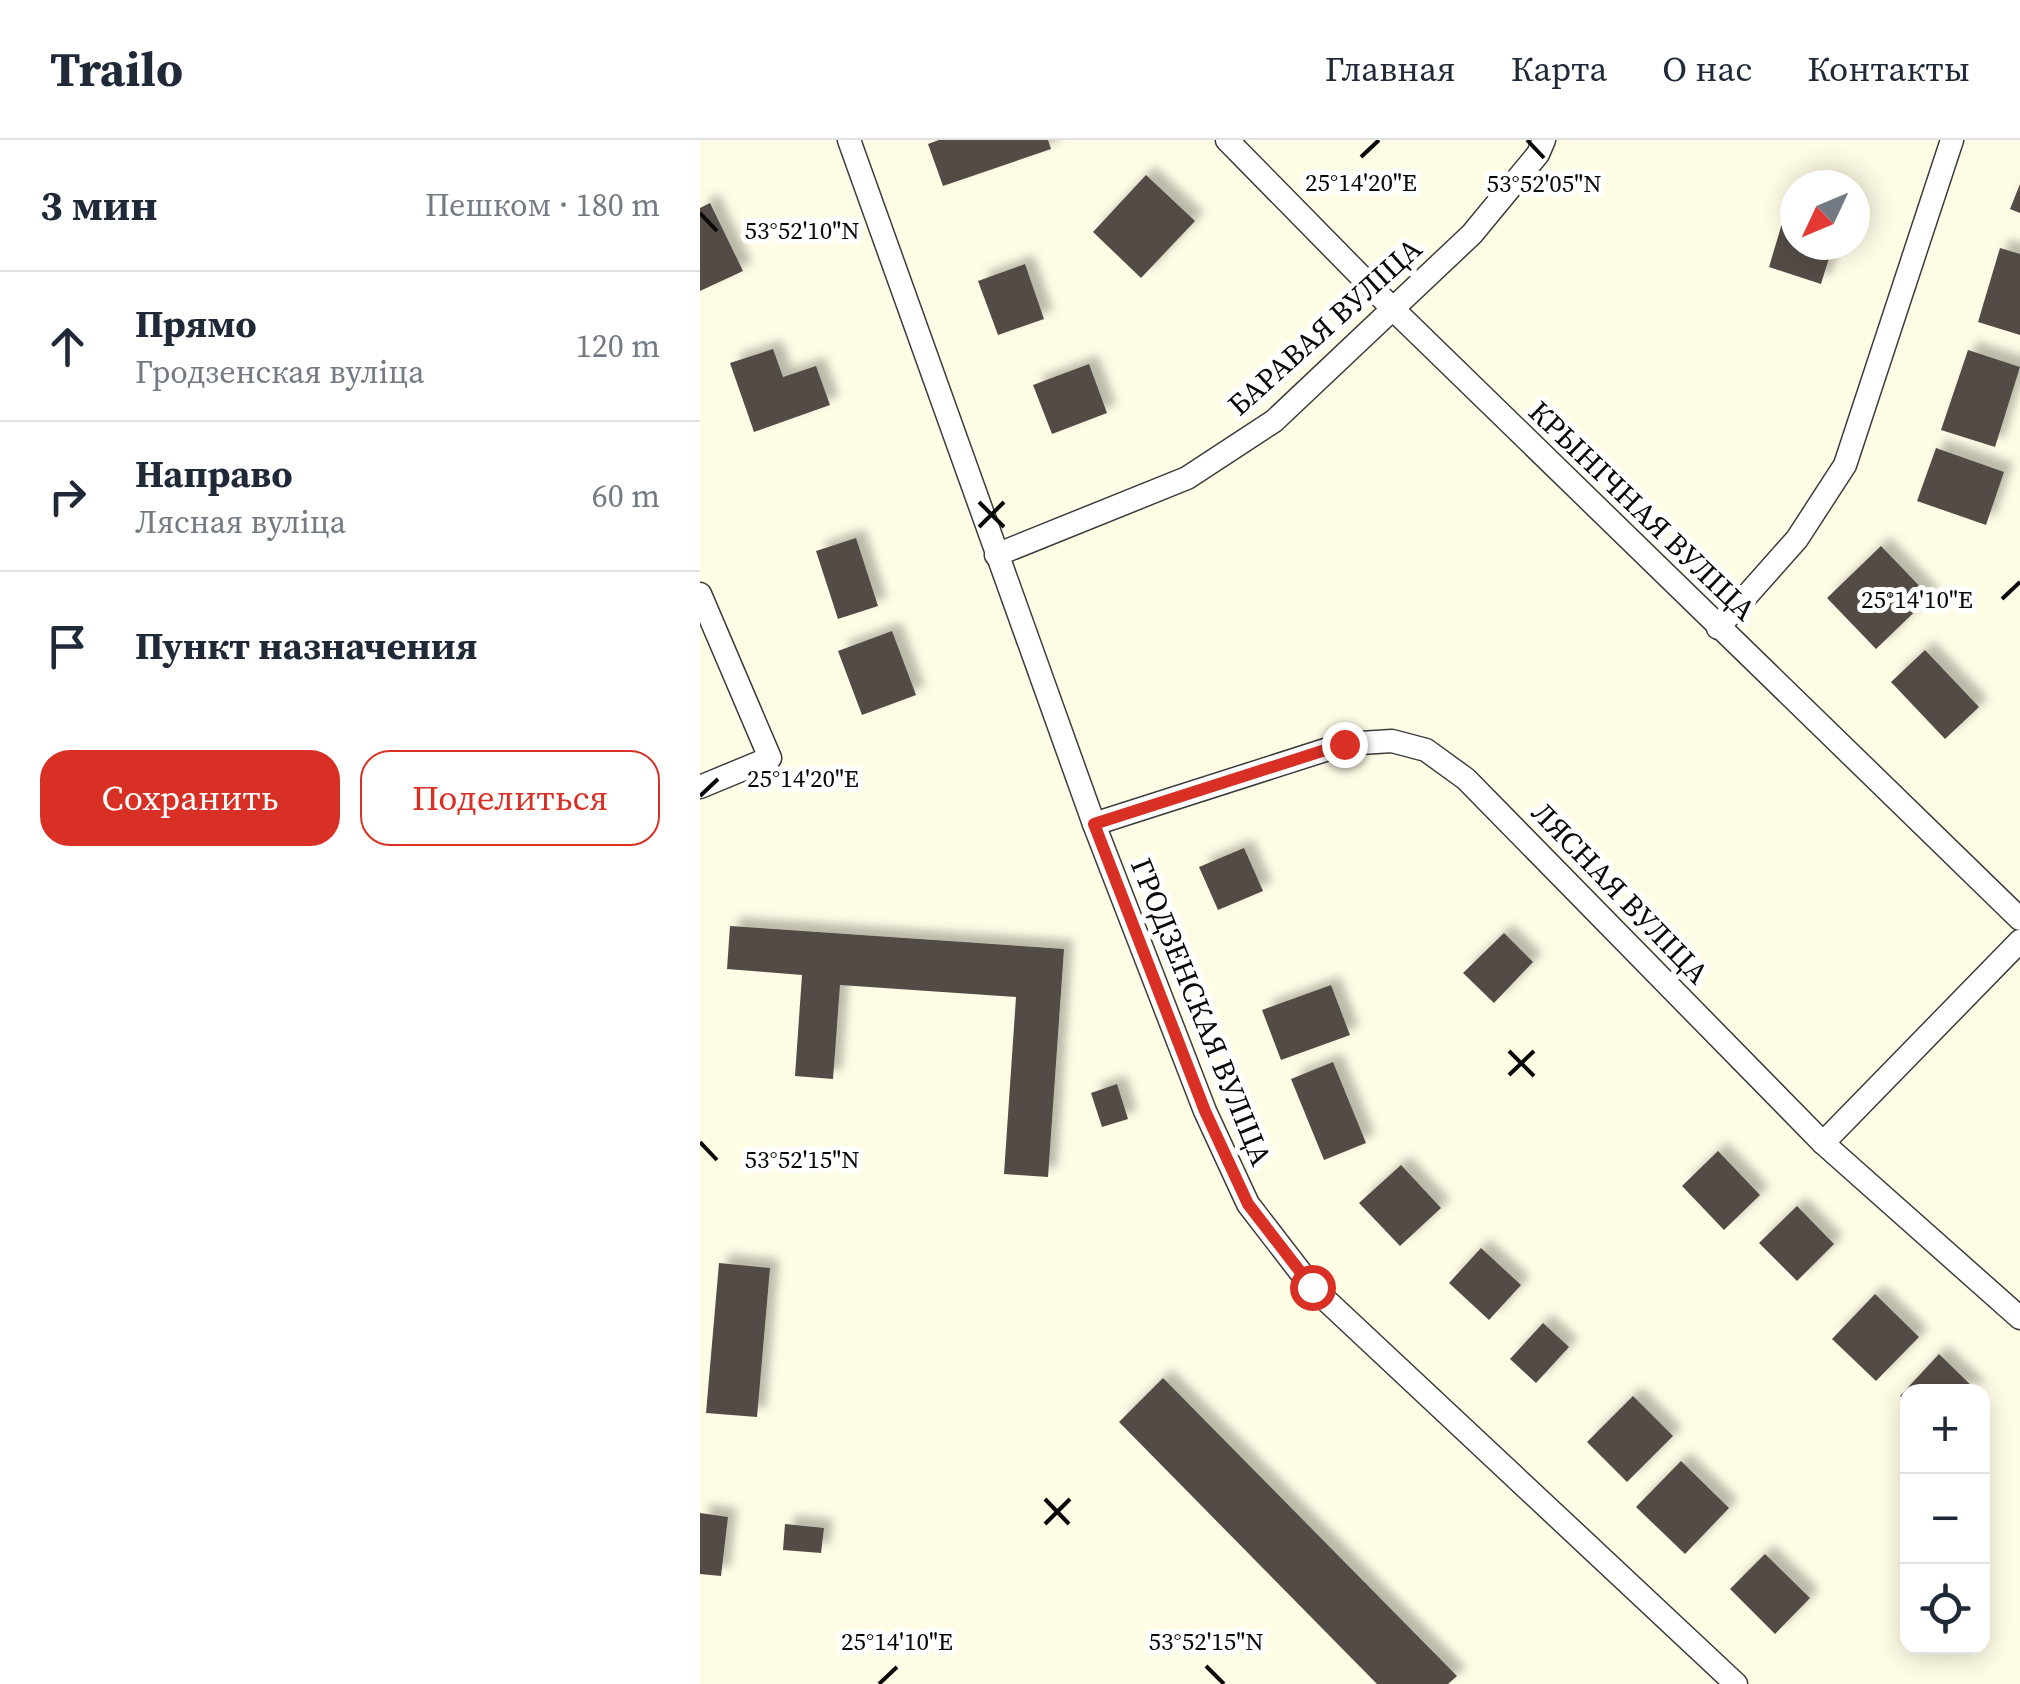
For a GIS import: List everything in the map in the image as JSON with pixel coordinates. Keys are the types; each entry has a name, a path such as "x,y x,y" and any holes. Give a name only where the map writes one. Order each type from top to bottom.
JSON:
{"street":[{"name":"ГРОДЗЕНСКАЯ ВУЛІЦА","path":"848,140 1094,824 1205,1111 1248,1204 1312,1287 1736,1684"},
{"name":"КРЫНІЧНАЯ ВУЛІЦА","path":"1226,140 1718,628 2020,919"},
{"name":"БАРАВАЯ ВУЛІЦА","path":"996,555 1187,478 1274,421 1472,234 1538,154 1544,140"},
{"path":"1718,628 1797,539 1845,465 1952,140"},
{"path":"700,594 770,758 700,788"},
{"name":"ЛЯСНАЯ ВУЛІЦА","path":"1094,824 1344,744 1392,742 1426,750 1466,779 1823,1144 2020,1318"},
{"path":"1823,1144 2020,941"}],"building":[{"path":"939,140 1048,140 1051,149 943,186 928,144"},
{"path":"1146,175 1195,221 1141,278 1093,232"},
{"path":"2020,184 2020,213 2010,209"},
{"path":"710,203 743,271 700,291 700,208"},
{"path":"1780,230 1780,260 1828,260 1821,284 1769,267"},
{"path":"2000,248 2020,254 2020,335 1978,322"},
{"path":"1025,264 1044,319 998,335 978,281"},
{"path":"773,349 783,377 816,366 830,405 754,432 730,363"},
{"path":"1968,350 2020,367 1995,447 1941,430"},
{"path":"1089,364 1107,413 1052,434 1033,385"},
{"path":"1936,448 2004,472 1986,525 1917,501"},
{"path":"856,538 878,606 838,619 816,551"},
{"path":"1881,546 1930,597 1876,649 1827,598"},
{"path":"892,631 916,695 862,715 838,651"},
{"path":"1925,650 1979,707 1945,739 1891,682"},
{"path":"1244,848 1263,891 1218,910 1199,867"},
{"path":"730,926 1064,949 1048,1177 1004,1174 1016,997 840,985 833,1079 795,1076 802,975 727,969"},
{"path":"1504,933 1533,962 1494,1003 1463,973"},
{"path":"1331,985 1350,1035 1281,1060 1262,1010"},
{"path":"1333,1062 1366,1143 1324,1160 1291,1079"},
{"path":"1117,1084 1128,1119 1102,1127 1091,1093"},
{"path":"1718,1151 1760,1195 1724,1230 1682,1186"},
{"path":"1401,1165 1441,1208 1400,1246 1359,1203"},
{"path":"1797,1206 1834,1244 1797,1281 1759,1243"},
{"path":"1481,1248 1521,1285 1489,1320 1449,1283"},
{"path":"719,1263 770,1268 757,1417 706,1413"},
{"path":"1875,1294 1919,1337 1876,1381 1832,1339"},
{"path":"1543,1323 1569,1347 1536,1383 1510,1359"},
{"path":"1939,1354 1970,1384 1911,1384"},
{"path":"1163,1378 1457,1676 1448,1684 1377,1684 1119,1422"},
{"path":"1633,1396 1673,1436 1627,1482 1587,1442"},
{"path":"1681,1461 1729,1508 1685,1554 1636,1507"},
{"path":"700,1513 728,1517 721,1576 700,1574"},
{"path":"785,1524 824,1528 821,1553 783,1550"},
{"path":"1765,1554 1810,1598 1775,1634 1730,1589"}],"route":[{"path":"1312,1287 1248,1204 1205,1111 1094,824 1344,744"}]}
